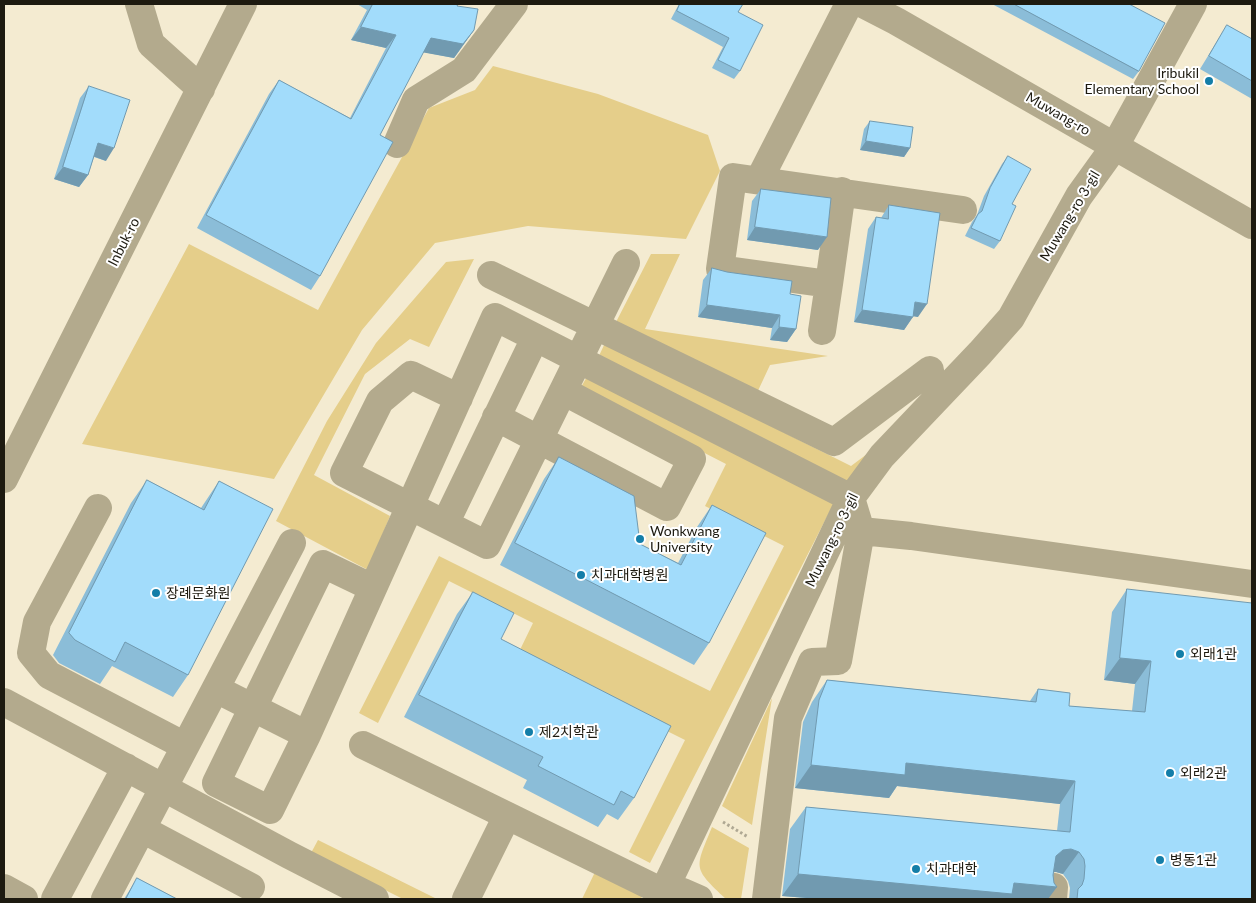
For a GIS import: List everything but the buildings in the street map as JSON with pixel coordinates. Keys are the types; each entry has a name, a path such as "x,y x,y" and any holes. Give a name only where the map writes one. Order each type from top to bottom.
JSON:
{"street":[{"path":"139,4 151,44 201,89"},
{"name":"Inbuk-ro","path":"4,479 243,4"},
{"path":"397,144 416,100 464,70 514,4"},
{"path":"758,180 850,4"},
{"name":"Muwang-ro","path":"863,4 896,21 1252,225"},
{"name":"Muwang-ro 3-gil","path":"661,896 704,810 851,498 882,456 980,353 1010,318 1079,196 1115,146 1193,4"},
{"path":"829,284 720,269 733,177 963,210"},
{"path":"822,331 842,192"},
{"path":"458,398 411,375 380,401 344,474 487,545 626,263"},
{"path":"491,275 834,442 930,370"},
{"path":"373,588 322,564 216,783 270,810 306,735 373,588 495,317 851,498 861,531 838,661 812,662 788,718 766,899"},
{"path":"444,524 535,338"},
{"path":"496,417 667,507 692,458 563,391"},
{"path":"864,420 882,456"},
{"path":"98,508 37,622 31,653 49,675 185,746"},
{"path":"861,531 911,536 1252,584"},
{"path":"105,899 292,543"},
{"path":"216,689 306,735"},
{"path":"4,702 375,899"},
{"path":"363,746 507,816 661,896 683,892 699,899"},
{"path":"55,899 126,767"},
{"path":"466,899 507,816"},
{"path":"142,829 250,887"},
{"path":"4,888 24,899"}],"path":[{"path":"704,810 772,852"}],"shaded area":[{"path":"493,66 598,94 708,135 720,171 686,239 528,226 435,243 362,330 274,479 82,444 189,244 318,310 429,108 475,90"},
{"path":"651,254 680,254 645,329 828,356 770,365 756,395 615,324"},
{"path":"474,259 429,347 410,339 365,374 314,475 390,516 368,570 276,521 327,421 376,343 446,262"},
{"path":"605,343 851,466 867,454 849,484 598,358"},
{"path":"589,373 836,499 650,863 629,852 685,740 517,656 533,623 449,581 378,723 359,713 439,556 710,691 784,546 705,506 726,464 580,389"},
{"path":"772,698 752,825 722,806"},
{"path":"712,827 749,848 741,899 726,899 702,873 700,860"},
{"path":"318,840 437,899 403,899 311,853"},
{"path":"596,870 643,894 641,899 582,899"}],"place":[{"name":"Iribukil Elementary School","path":"1209,81"},
{"name":"Wonkwang University","path":"640,539"},
{"name":"치과대학병원","path":"581,575"},
{"name":"장례문화원","path":"156,593"},
{"name":"외래1관","path":"1180,654"},
{"name":"제2치학관","path":"529,732"},
{"name":"외래2관","path":"1170,773"},
{"name":"병동1관","path":"1160,860"},
{"name":"치과대학","path":"916,869"}]}
